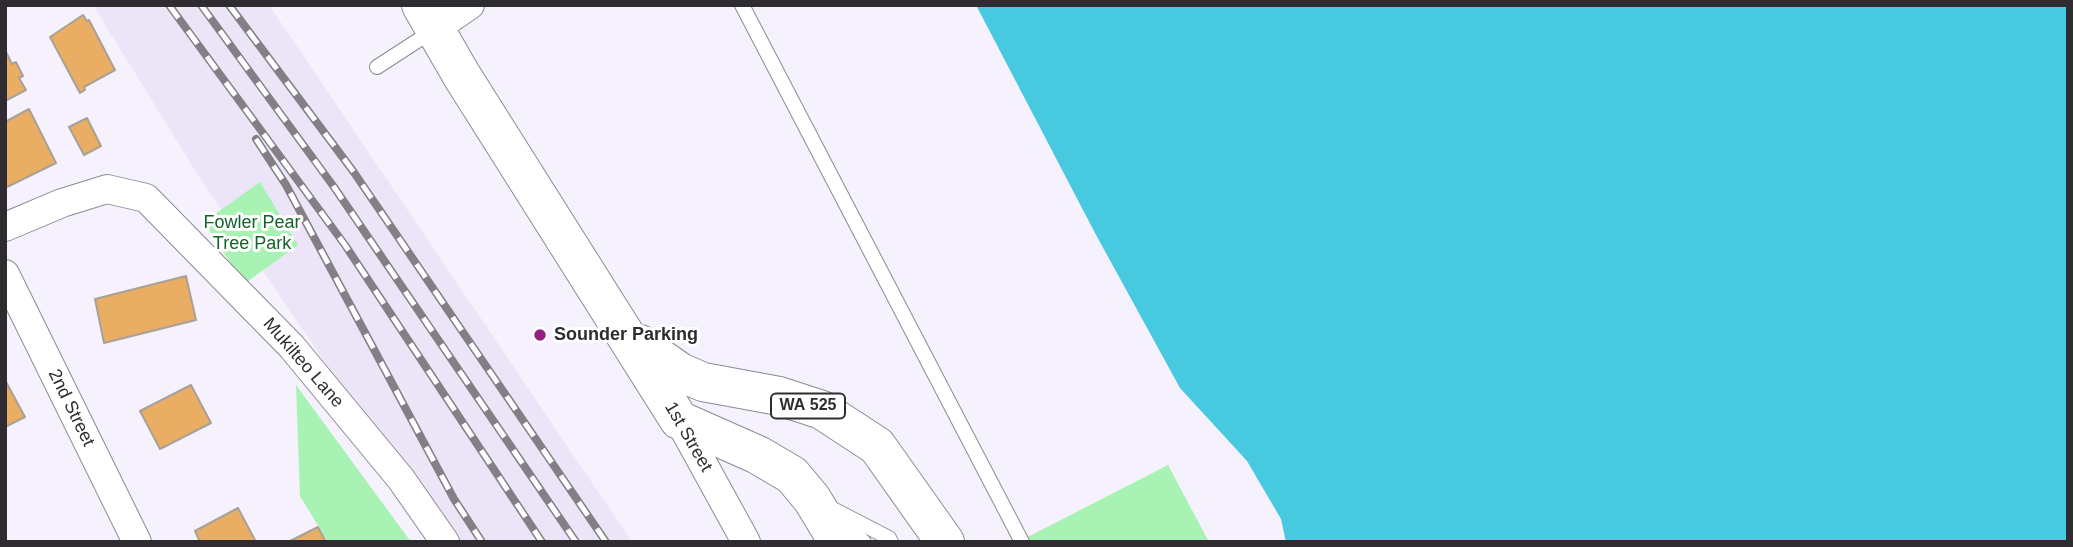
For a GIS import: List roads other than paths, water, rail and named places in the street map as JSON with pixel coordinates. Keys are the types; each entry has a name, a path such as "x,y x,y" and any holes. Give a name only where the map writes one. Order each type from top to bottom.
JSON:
{"main road":[{"name":"WA 525","path":"428,17 627,335 680,372 703,382 779,396 822,410 877,446 945,542"},
{"name":"1st Street","path":"627,335 679,420"},
{"path":"679,420 758,455 792,475 812,499 838,542"}],"street":[{"path":"428,17 470,5"},
{"name":"Mukilteo Lane","path":"5,227 62,203 107,189 146,198 292,347 401,480 445,542"},
{"name":"2nd Street","path":"5,274 136,542"},
{"name":"1st Street","path":"679,420 746,542"}],"lane":[{"path":"742,5 1022,542"},
{"path":"377,67 428,17"},
{"path":"812,499 822,542"},
{"path":"812,499 863,542"},
{"path":"812,499 889,538 891,542"}],"water":[{"path":"966,5 2068,5 2068,542 1233,542 1088,235"}],"railway":[{"path":"169,5 345,245 542,542"},
{"path":"201,5 334,187 576,542"},
{"path":"229,5 353,171 606,542"},
{"path":"256,139 286,185 454,499 482,542"}],"place":[{"name":"Sounder Parking","path":"540,335"}],"park label":[{"name":"Fowler Pear Tree Park","path":"252,234"}]}
